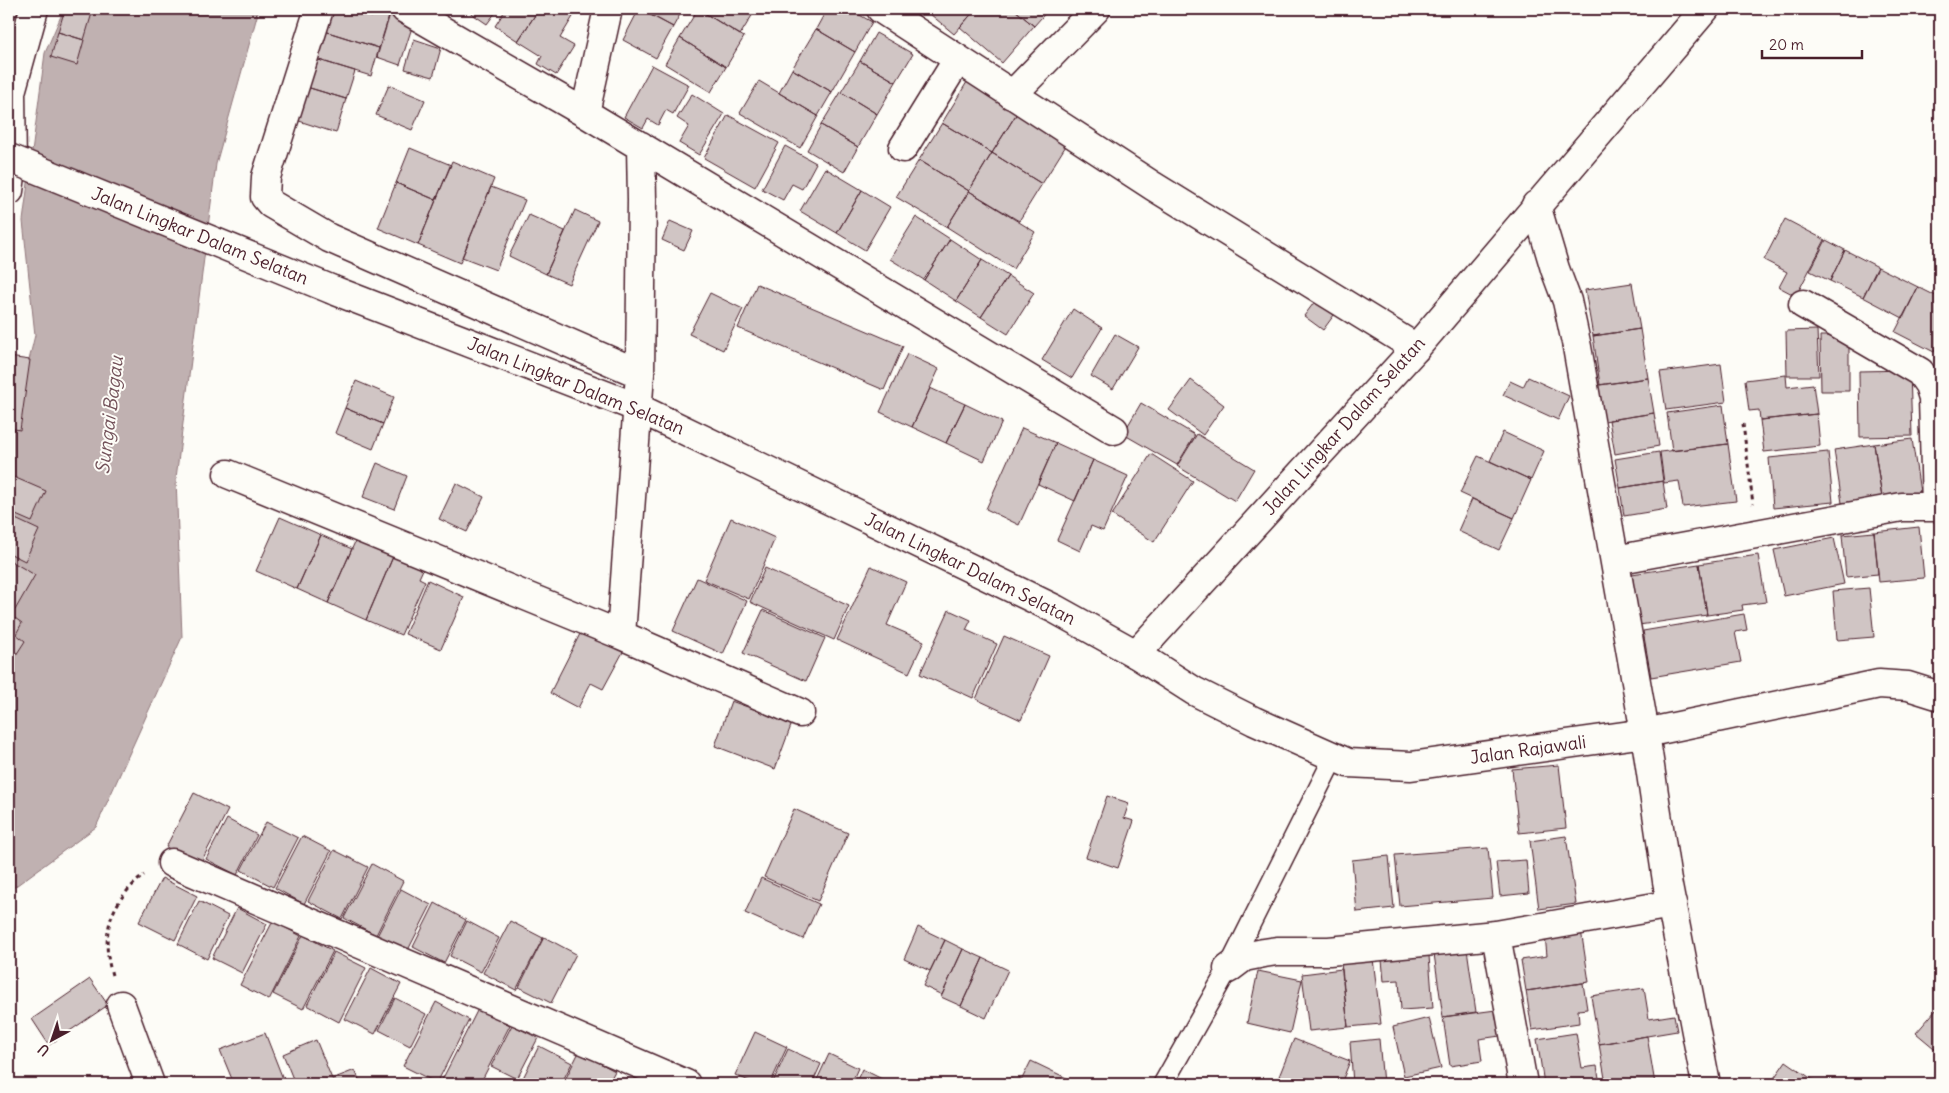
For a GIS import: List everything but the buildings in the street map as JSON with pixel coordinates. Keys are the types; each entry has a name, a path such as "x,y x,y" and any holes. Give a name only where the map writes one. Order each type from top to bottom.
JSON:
{"street":[{"path":"9,191 12,168 10,92 34,9"},
{"path":"319,9 266,176 265,197 271,204 329,238 640,374"},
{"path":"405,9 641,146 1114,430"},
{"path":"585,113 608,9"},
{"path":"881,9 1153,186 1416,348"},
{"path":"1012,95 1096,9"},
{"name":"Jalan Lingkar Dalam Selatan","path":"9,158 333,290 636,407 1055,609 1136,654 1416,348 1705,9"},
{"path":"903,148 958,59"},
{"path":"621,635 636,407 640,374 641,146"},
{"path":"1536,205 1555,269 1568,301 1645,733 1667,881 1706,1084"},
{"path":"1615,560 1902,507 1938,507 1933,398 1929,385 1920,372 1803,304"},
{"path":"228,474 621,635 800,713"},
{"name":"Jalan Rajawali","path":"1136,654 1194,691 1348,764 1411,766 1645,733 1879,684 1908,686 1940,696"},
{"path":"172,863 686,1084"},
{"path":"1228,969 1244,957 1277,951 1329,951 1496,935 1672,904"},
{"path":"1496,935 1523,1084"},
{"path":"121,1004 150,1084"}],"lane":[{"path":"1163,1084 1228,969 1334,757"}],"path":[{"path":"1743,424 1757,534"},
{"path":"121,1004 108,961 107,932 115,907 134,884 151,870 172,863"}],"water":[{"name":"Sungai Bagau","path":"64,9 259,9 216,164 176,478 182,637 96,827 9,891 9,444 35,335 23,221 45,53"}]}
